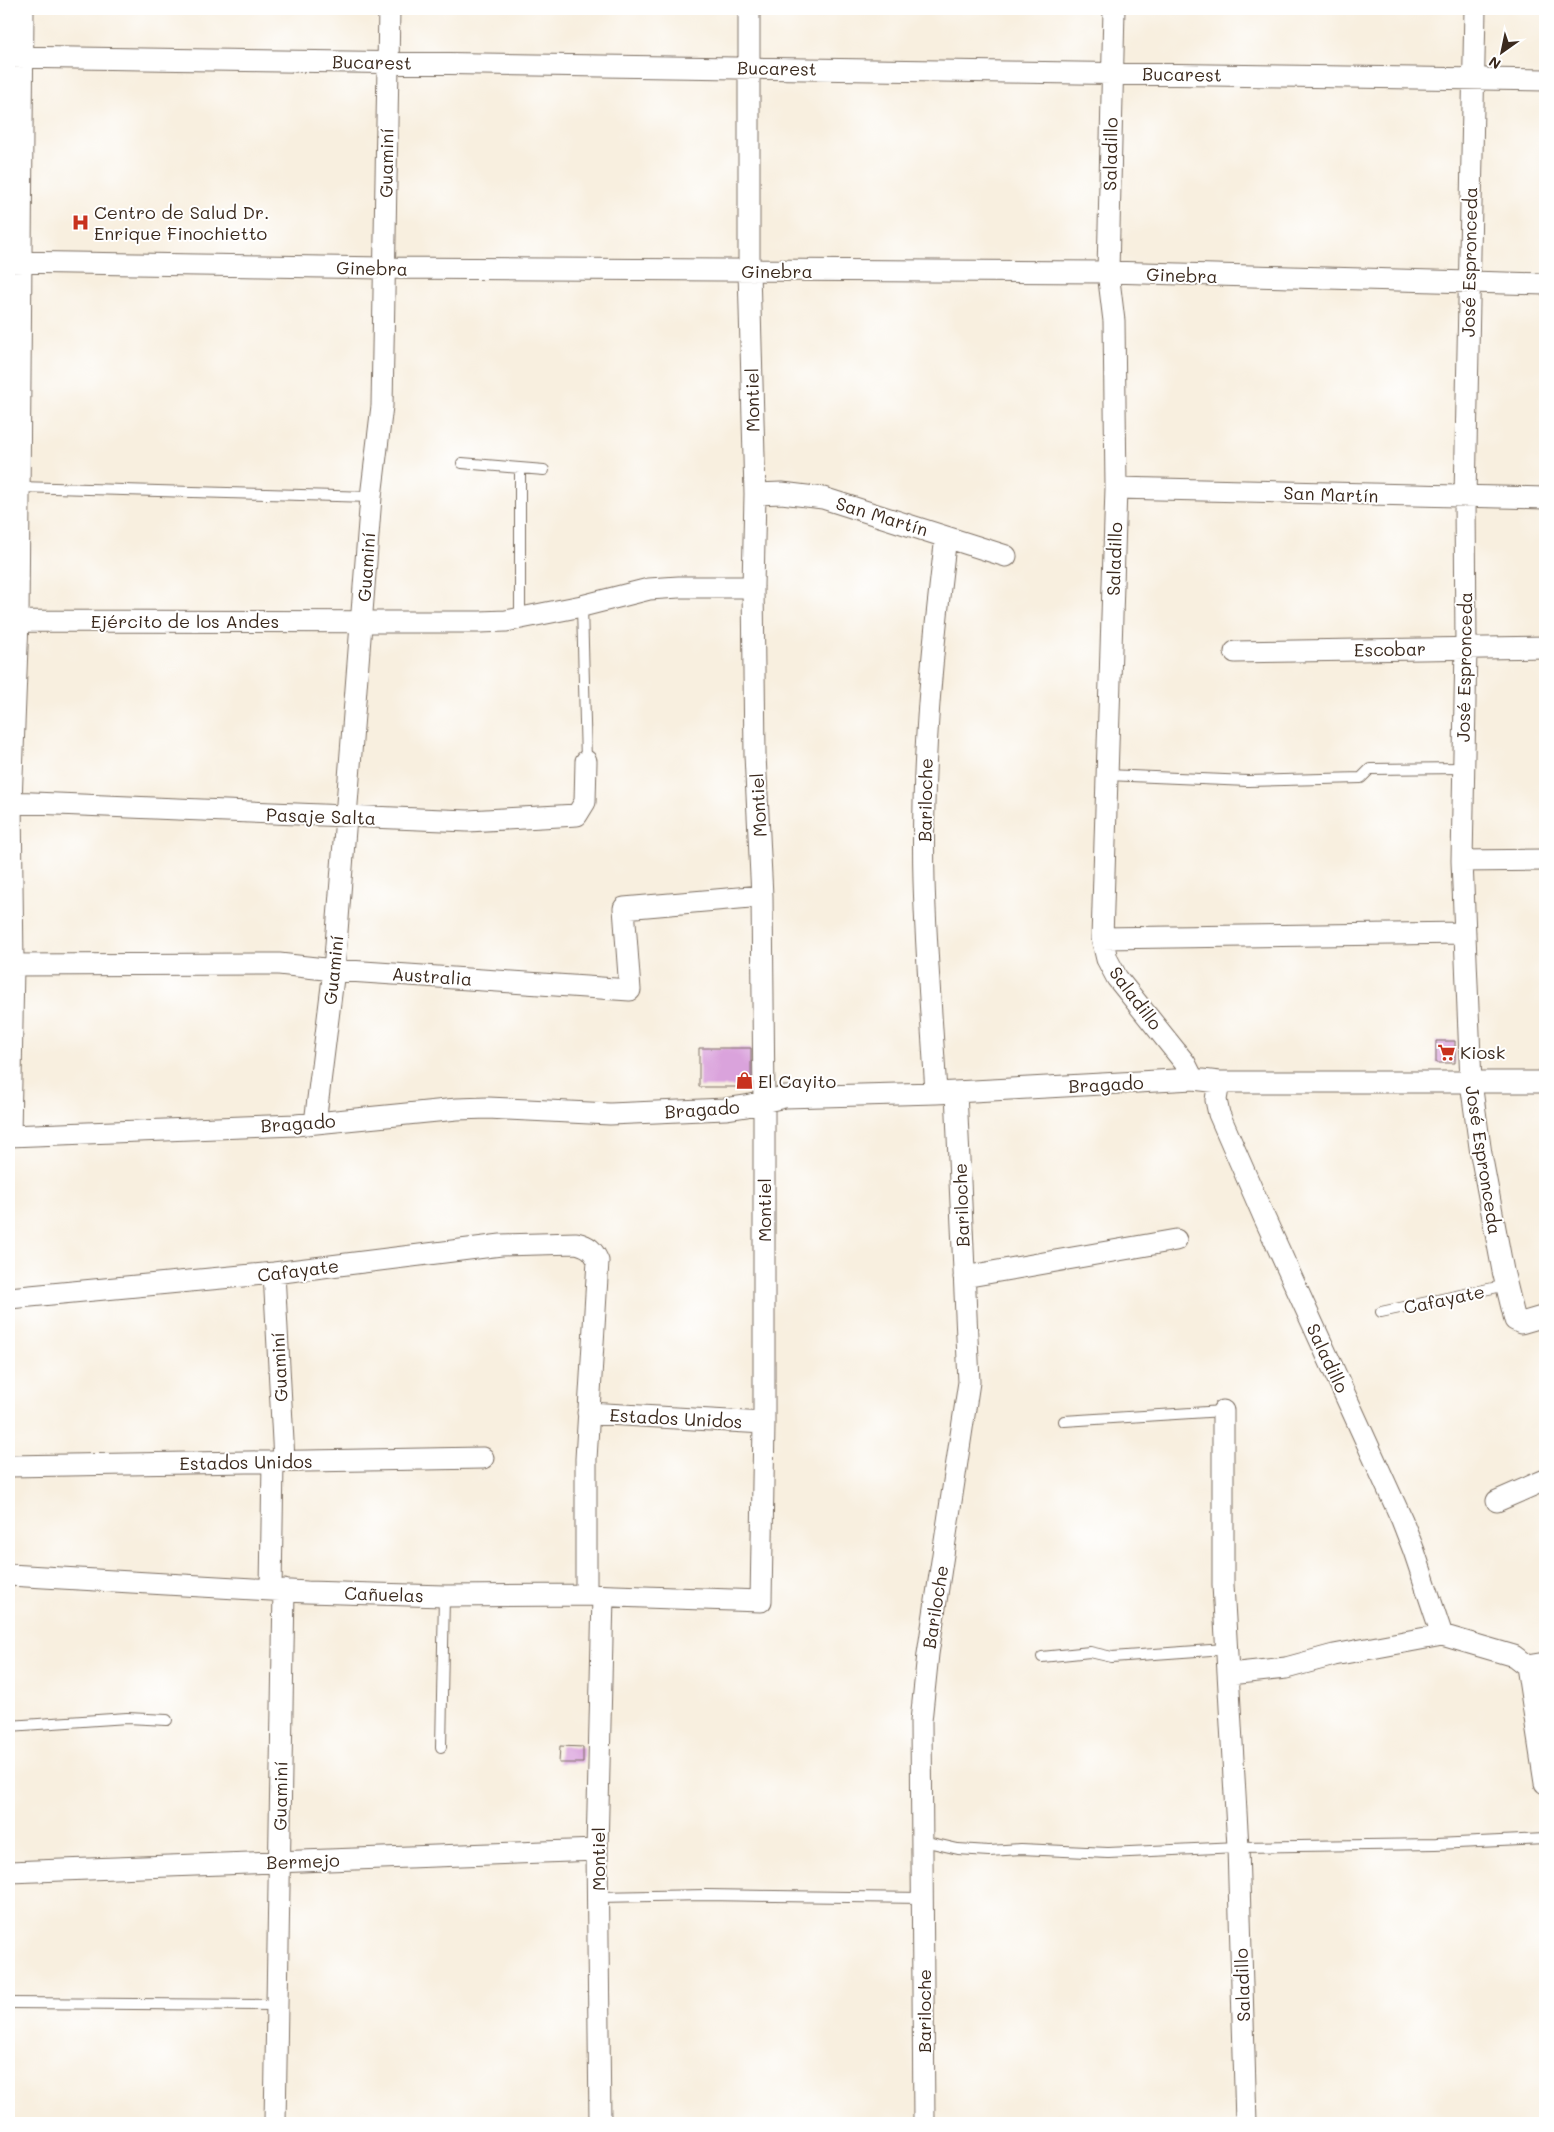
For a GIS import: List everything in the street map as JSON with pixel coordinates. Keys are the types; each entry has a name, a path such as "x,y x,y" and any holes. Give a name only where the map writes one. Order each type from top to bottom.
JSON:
{"street":[{"path":"10,1136 10,802 13,621 19,487 14,437 16,57 23,9"},
{"name":"Guaminí","path":"315,1123 334,970 371,497 382,406 389,9"},
{"name":"Montiel","path":"749,9 749,271 755,494 753,587 755,755 762,896 764,1102 764,1423 760,1601"},
{"name":"Saladillo","path":"1114,9 1108,272 1114,321 1116,488 1102,938 1107,960 1117,978 1185,1063 1194,1080"},
{"name":"José Espronceda","path":"1475,9 1468,283 1465,497 1466,647 1462,861 1471,1083 1483,1163 1507,1285 1516,1320 1521,1323 1545,1316"},
{"name":"Bucarest","path":"16,57 1545,80"},
{"name":"Ginebra","path":"15,262 384,268 1108,272 1545,284"},
{"name":"San Martín","path":"1116,488 1545,498"},
{"name":"San Martín","path":"755,494 782,493 823,498 1006,556"},
{"name":"Bariloche","path":"924,2123 923,1841 920,1757 923,1695 969,1382 964,1277 924,881 924,804 928,714 946,537"},
{"name":"Ejército de los Andes","path":"13,621 506,621 582,606 649,589 753,587"},
{"name":"Escobar","path":"1235,652 1545,647"},
{"name":"Pasaje Salta","path":"10,802 468,821 577,815 585,802 586,761"},
{"path":"1462,861 1545,860"},
{"name":"Australia","path":"11,965 279,964 334,970 630,990 624,908 762,896"},
{"path":"1102,938 1465,934"},
{"name":"Bragado","path":"10,1136 315,1123 457,1109 488,1108 610,1114 725,1109 784,1097 946,1093 1194,1080 1219,1082 1545,1082"},
{"name":"Saladillo","path":"1219,1082 1216,1100 1219,1114 1402,1520 1442,1635"},
{"path":"964,1277 1176,1240"},
{"name":"Cafayate","path":"9,1298 274,1273 501,1245 576,1243 587,1245"},
{"name":"Montiel","path":"587,1245 593,1251 598,1261 586,1459 595,1596 600,2123"},
{"name":"Guaminí","path":"274,1273 278,1461 279,1862 275,2123"},
{"name":"Saladillo","path":"1223,1411 1225,1649 1229,1674 1238,1847 1246,2123"},
{"name":"Estados Unidos","path":"588,1413 764,1423"},
{"name":"Estados Unidos","path":"9,1466 483,1458"},
{"path":"1497,1500 1545,1480"},
{"name":"Cañuelas","path":"9,1575 444,1596 595,1596 760,1601"},
{"path":"1229,1674 1286,1668 1334,1654 1442,1635 1514,1656 1536,1664 1545,1783"},
{"name":"Bermejo","path":"9,1872 597,1850"}],"lane":[{"path":"462,463 544,470"},
{"path":"520,468 520,618"},
{"path":"19,487 371,497"},
{"path":"582,606 586,761"},
{"path":"1107,775 1248,781 1361,778 1370,769 1463,768"},
{"name":"Cafayate","path":"1381,1312 1507,1285"},
{"path":"1064,1421 1223,1411"},
{"path":"441,1747 444,1596"},
{"path":"1042,1657 1090,1652 1112,1657 1225,1649"},
{"path":"9,1726 127,1718 167,1720"},
{"path":"923,1841 958,1849 989,1851 1021,1849 1108,1853 1238,1847 1436,1844 1545,1838"},
{"path":"598,1897 706,1895 923,1898"},
{"path":"9,2003 276,2005"}],"building":[{"name":"Kiosk","path":"1436,1041 1455,1041 1455,1063 1436,1063"},
{"path":"699,1048 751,1048 751,1087 699,1087"},
{"path":"560,1746 583,1747 583,1763 559,1763"}],"place":[{"name":"Centro de Salud Dr. Enrique Finochietto","path":"80,222"},
{"name":"Kiosk","path":"1446,1052"},
{"name":"El Cayito","path":"744,1081"}]}
